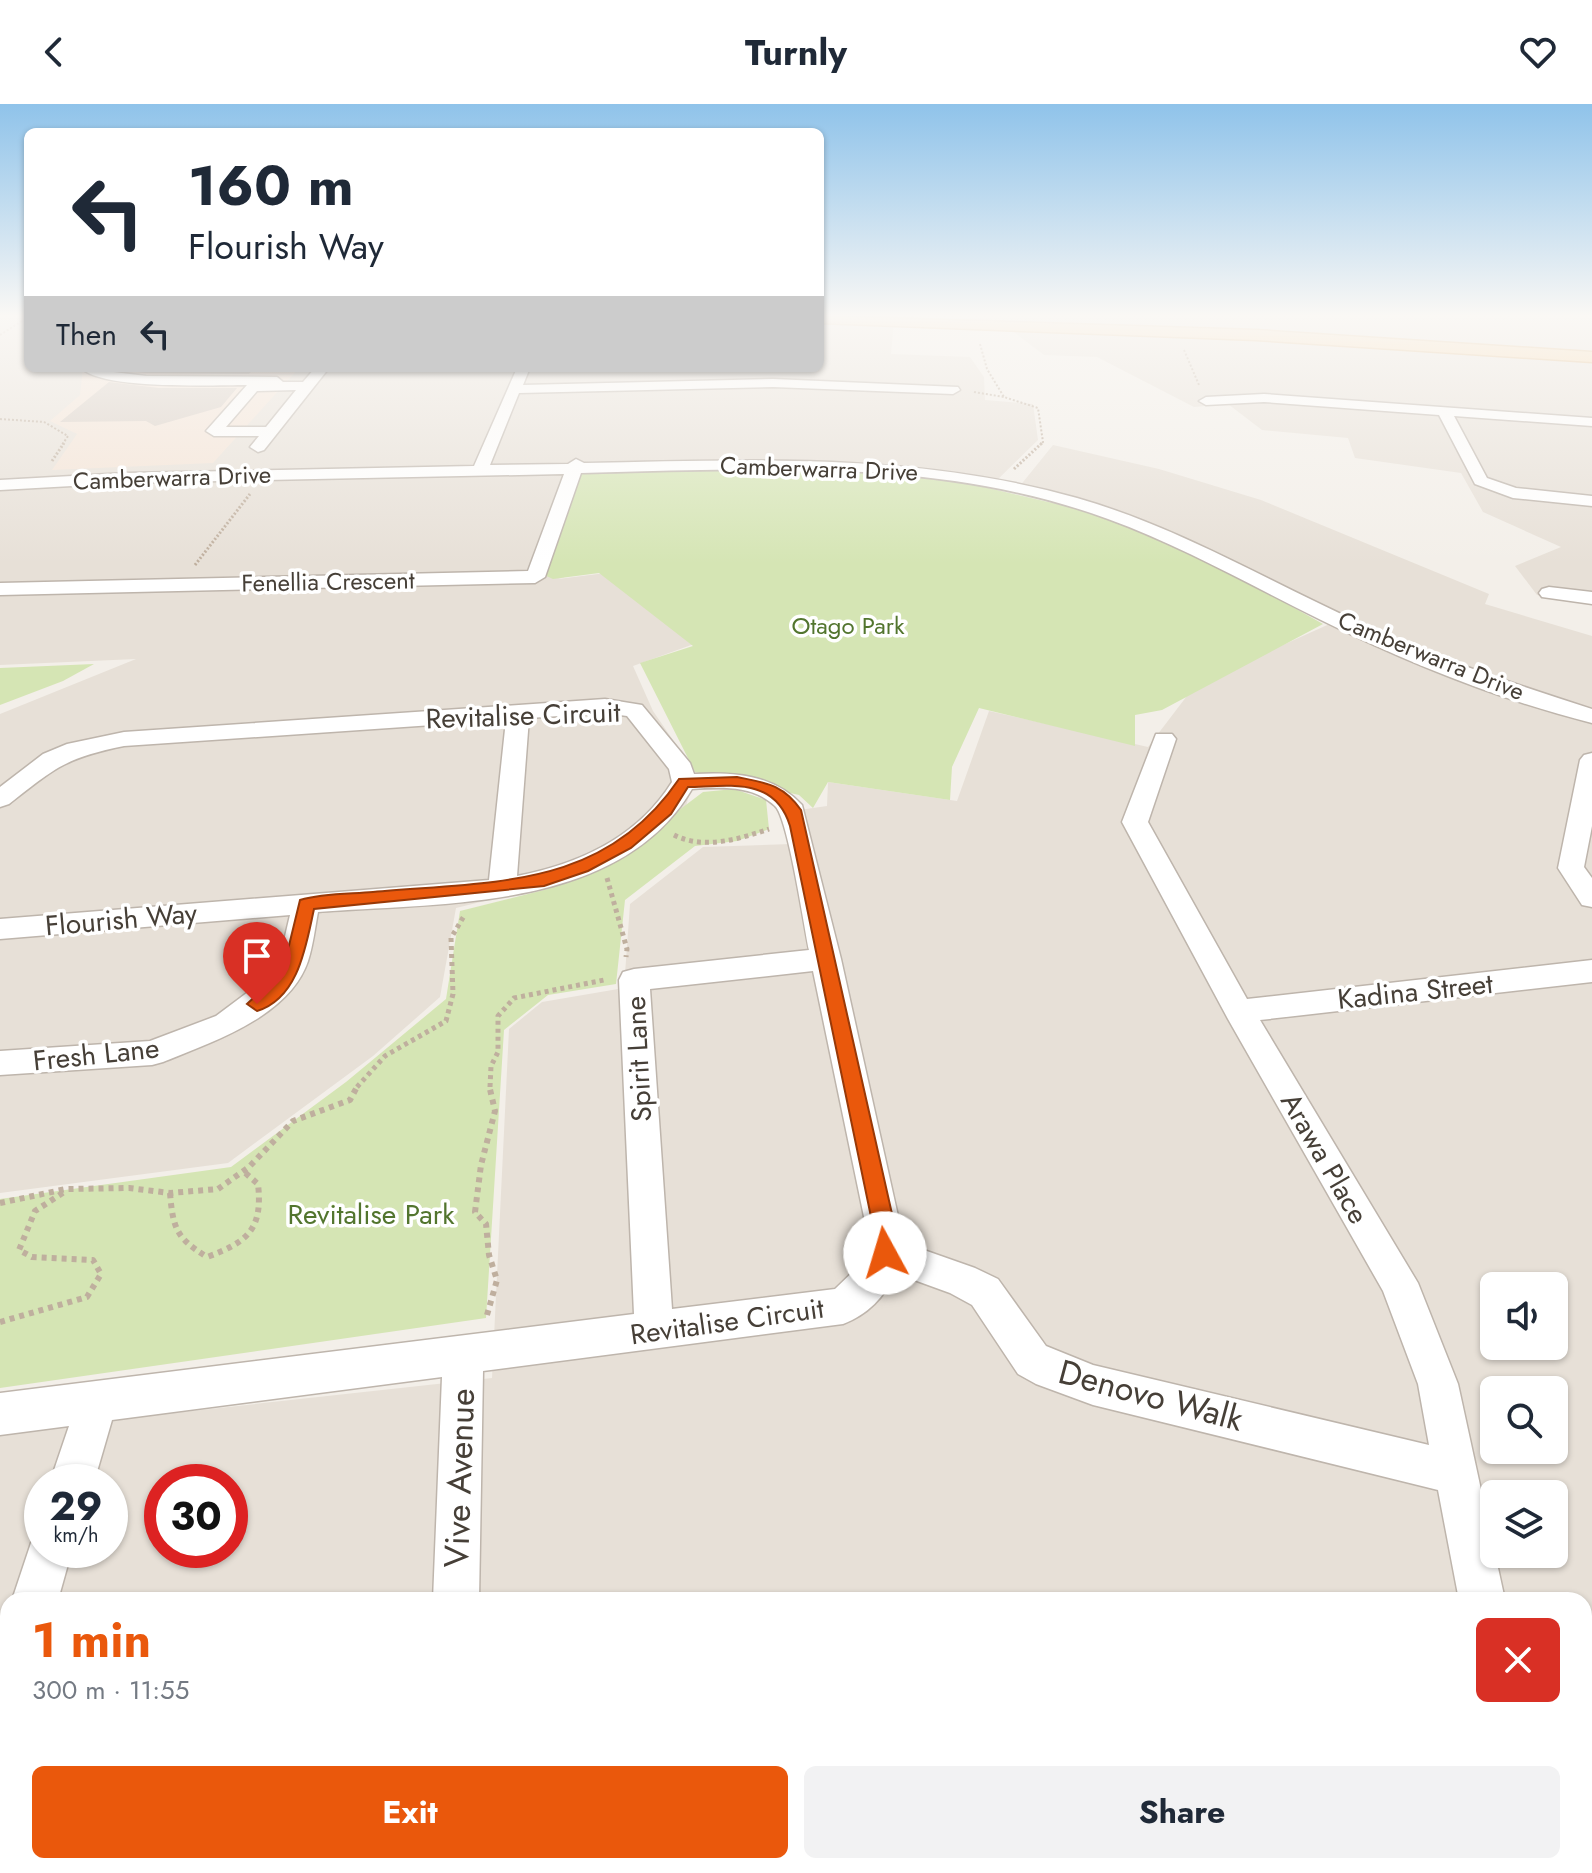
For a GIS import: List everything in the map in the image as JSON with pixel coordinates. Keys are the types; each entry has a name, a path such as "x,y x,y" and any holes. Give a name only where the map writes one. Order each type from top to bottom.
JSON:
{"street":[{"path":"243,399 214,431 270,432"},
{"path":"238,472 297,399"},
{"path":"481,468 510,399"},
{"path":"1206,401 1253,399"},
{"path":"1273,399 1592,422"},
{"path":"1443,409 1481,481 1513,493 1592,501"},
{"name":"Camberwarra Drive","path":"575,467 821,459 893,463 1003,480 1087,499 1173,529 1397,638 1499,677 1592,705"},
{"name":"Camberwarra Drive","path":"0,483 238,472 481,468 827,465 917,471 1015,488 1147,527 1189,544 1399,648 1505,689 1592,716"},
{"name":"Fenellia Crescent","path":"0,589 535,577 575,467"},
{"path":"1549,593 1592,598"},
{"name":"Revitalise Circuit","path":"0,799 51,759 101,743 605,706 634,710 681,768 684,782"},
{"path":"502,888 518,712"},
{"name":"Arawa Place","path":"1164,739 1135,822 1239,1011 1399,1283 1438,1384 1480,1592"},
{"path":"1592,760 1571,868 1592,898"},
{"path":"684,782 737,781 762,787 782,795 793,810 886,1236 885,1253"},
{"name":"Flourish Way","path":"0,929 502,888 538,882 575,870 625,845 666,811 684,782"},
{"name":"Fresh Lane","path":"0,1063 152,1053 227,1024 279,985 293,963 306,904"},
{"name":"Spirit Lane","path":"654,1331 634,980 826,959"},
{"name":"Kadina Street","path":"1239,1011 1592,971"},
{"name":"Revitalise Circuit","path":"0,1414 843,1306 877,1277 885,1253"},
{"name":"Denovo Walk","path":"885,1253 962,1280 985,1292 1032,1360 1050,1370 1093,1385 1456,1473"},
{"name":"Vive Avenue","path":"456,1592 463,1357"},
{"path":"78,1464 97,1402"},
{"path":"37,1592 45,1568"}],"path":[{"path":"1003,480 1043,442 1038,408 1009,399"},
{"path":"0,419 44,422 68,436 44,472"},
{"path":"180,585 252,491"},
{"path":"669,832 683,842 738,839 769,829"},
{"path":"607,877 627,949 626,961"},
{"path":"0,1203 66,1189 129,1188 170,1193 218,1189 243,1171 293,1121 350,1100 361,1081 385,1056 446,1021 453,994 451,938 472,908"},
{"path":"487,1315 497,1280 489,1255 486,1224 475,1212 481,1165 495,1111 489,1084 491,1066 498,1052 498,1016 514,998 534,992 592,985 614,977"},
{"path":"170,1193 173,1224 181,1242 207,1257 231,1249 255,1230 262,1202 258,1184 243,1171"},
{"path":"0,1322 87,1297 101,1274 93,1260 32,1257 19,1250 35,1211 66,1189"}],"shaded area":[{"path":"0,399 985,399 1033,404 1038,440 991,486 904,471 558,579 606,573 694,644 633,666 653,711 695,772 684,814 550,885 456,908 440,997 373,1056 228,1163 0,1193 0,714 136,659 0,665"},
{"path":"76,399 271,399 213,463 52,470 77,434 50,421"},
{"path":"1178,399 1592,399 1592,605 1537,595 1515,566 1561,547 1483,512 1461,473 1355,458 1348,438 1262,430 1228,404 1194,407"},
{"path":"1053,445 1159,469 1261,500 1489,594 1485,604 1592,636 1592,1592 0,1592 0,1432 492,1378 509,1029 542,1002 624,988 630,904 703,847 791,844 785,812 827,806 828,782 957,801 989,711 1148,747 1196,684 1334,622 1049,502 1015,492"}],"green space":[{"name":"Otago Park","path":"672,466 877,472 967,483 1114,517 1181,544 1323,624 1162,710 1135,715 1135,746 979,708 952,767 950,800 828,782 813,808 799,795 695,772 640,663 693,646 599,573 553,579 544,575 581,470"},
{"path":"94,664 63,681 0,705 0,668"},
{"name":"Revitalise Park","path":"734,789 766,800 769,829 737,841 695,846 625,900 616,984 548,995 504,1030 486,1318 0,1388 0,1199 231,1167 346,1082 446,999 460,911 548,889 605,866 703,792"}],"building":[{"path":"89,399 228,399 221,407 155,426 146,421 60,422"}],"route":[{"path":"257,1004 279,985 293,963 306,904 502,888 538,882 601,859 625,845 666,811 684,782 737,781 762,787 782,795 793,810 798,826 886,1236 885,1253"}]}
